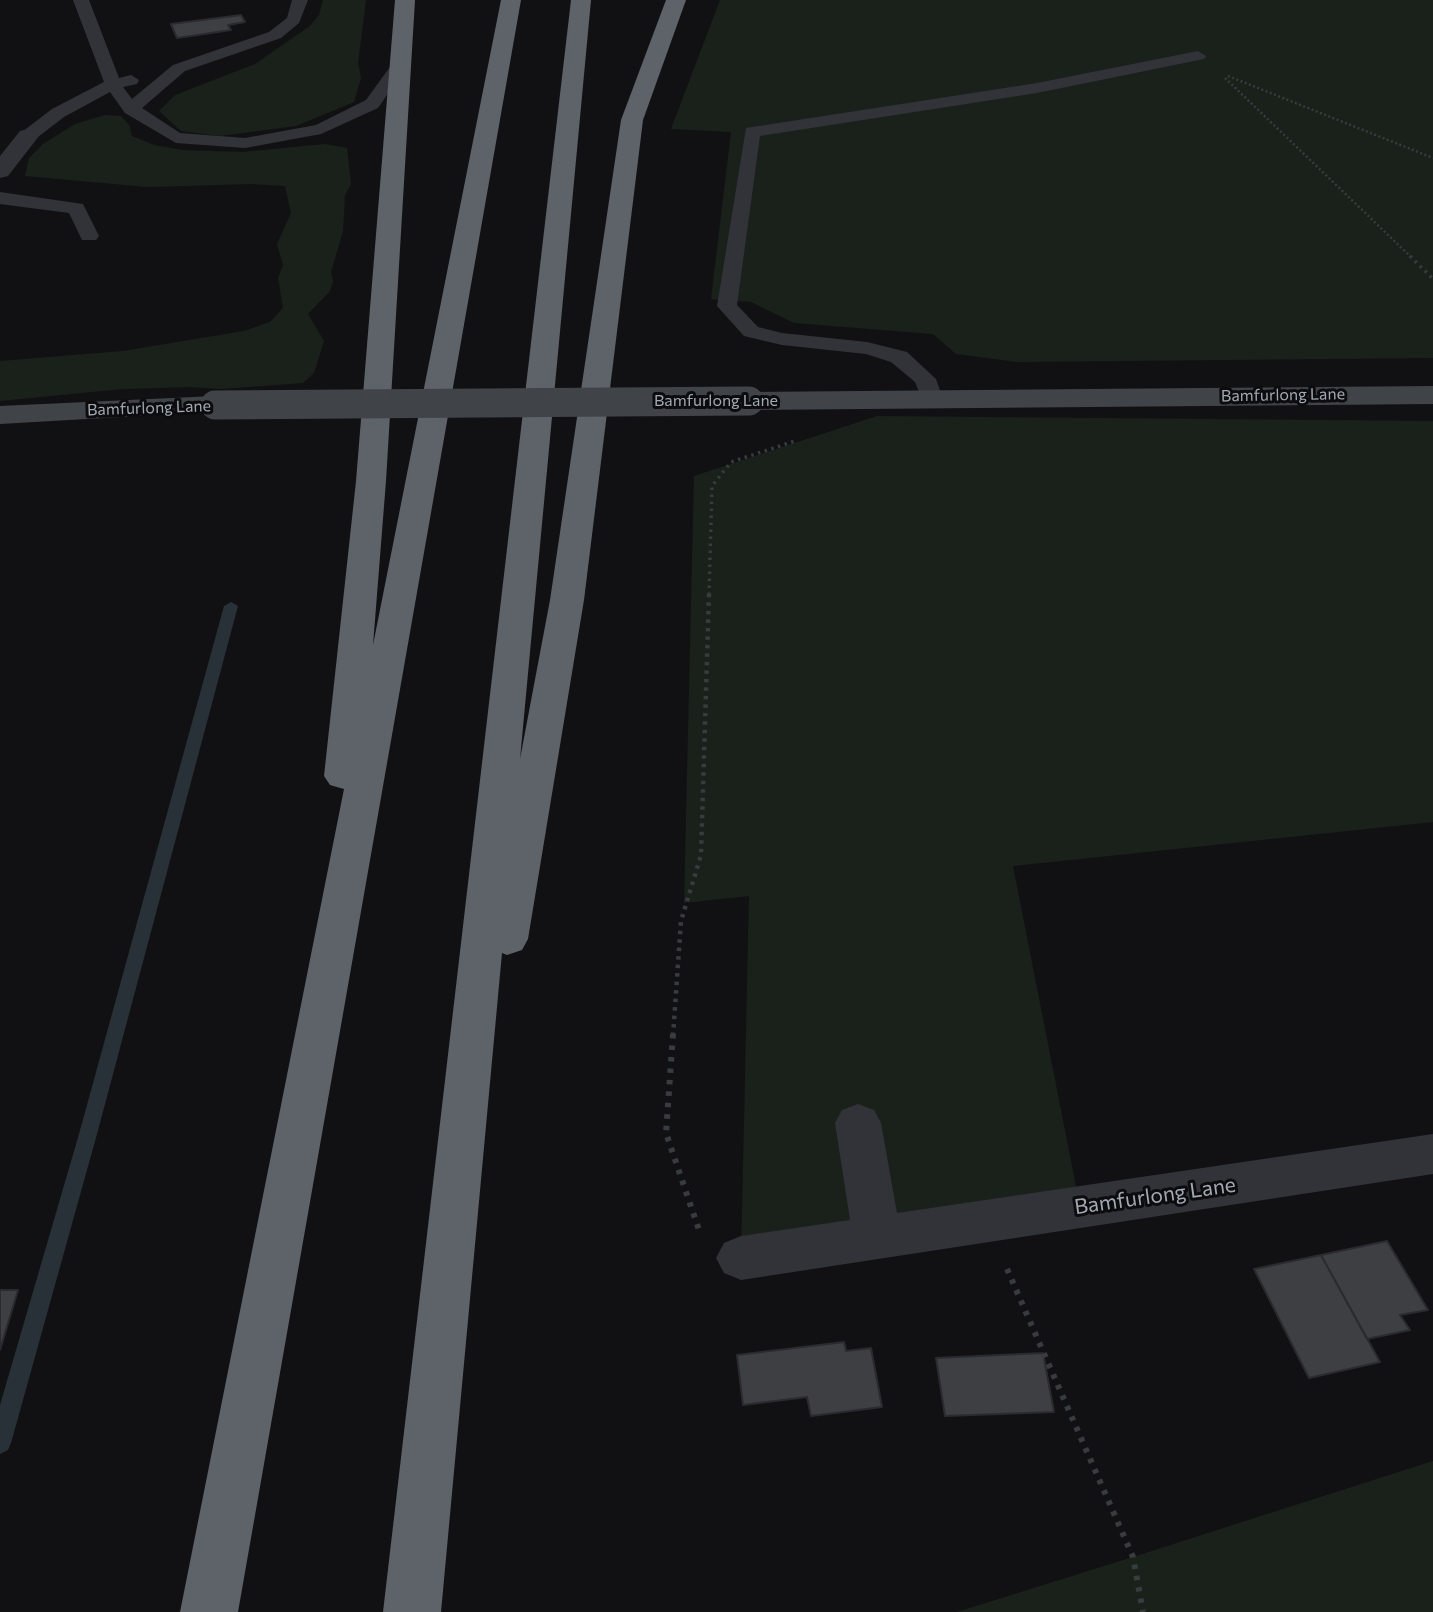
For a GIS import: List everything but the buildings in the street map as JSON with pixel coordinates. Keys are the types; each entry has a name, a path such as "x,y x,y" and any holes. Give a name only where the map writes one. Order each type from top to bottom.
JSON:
{"highway":[{"path":"321,1018 371,481 405,0"},
{"path":"209,1612 511,0"},
{"path":"412,1612 581,0"},
{"path":"451,1255 567,600 632,120 676,0"}],"street":[{"path":"0,171 28,136"},
{"name":"Bamfurlong Lane","path":"0,415 215,405 1433,395"},
{"path":"858,1123 877,1238"},
{"name":"Bamfurlong Lane","path":"741,1258 1433,1154"}],"lane":[{"path":"80,0 113,84 131,109 176,138 245,143 321,129 372,104 401,63"},
{"path":"28,136 58,113 113,84 179,68 275,35 294,20 300,0"},
{"path":"932,399 925,379 899,357 867,348 782,339 751,332 727,306 752,132 1037,88 1198,56"},
{"path":"131,109 179,68"},
{"path":"0,198 76,208 89,236"}],"path":[{"path":"1433,158 1219,72 1433,279"},
{"path":"741,1258 700,1234 666,1133 681,921 701,855 712,486 731,462 804,438"},
{"path":"986,1222 1133,1557 1143,1612"}],"shaded area":[{"path":"323,0 366,0 358,63 361,78 354,102 296,126 220,136 181,131 159,111 175,95 255,64 310,26 319,15"},
{"path":"720,0 1433,0 1433,358 1017,362 956,354 933,334 794,323 751,302 711,299 731,132 671,129"},
{"path":"105,115 121,116 129,125 132,136 154,145 182,150 243,152 325,144 347,148 351,184 345,195 343,231 331,272 333,282 330,291 308,314 324,341 314,373 303,383 221,389 122,389 0,401 0,361 123,351 244,331 270,322 283,308 278,278 283,265 277,244 291,213 285,186 251,184 148,187 25,176 29,158 43,144 75,124"},
{"path":"877,416 1433,421 1433,822 1013,866 1080,1207 741,1258 749,896 684,903 694,476"},
{"path":"1433,1461 1433,1612 957,1612 1133,1557"}],"waterway":[{"path":"0,1443 88,1134 231,606"}]}
